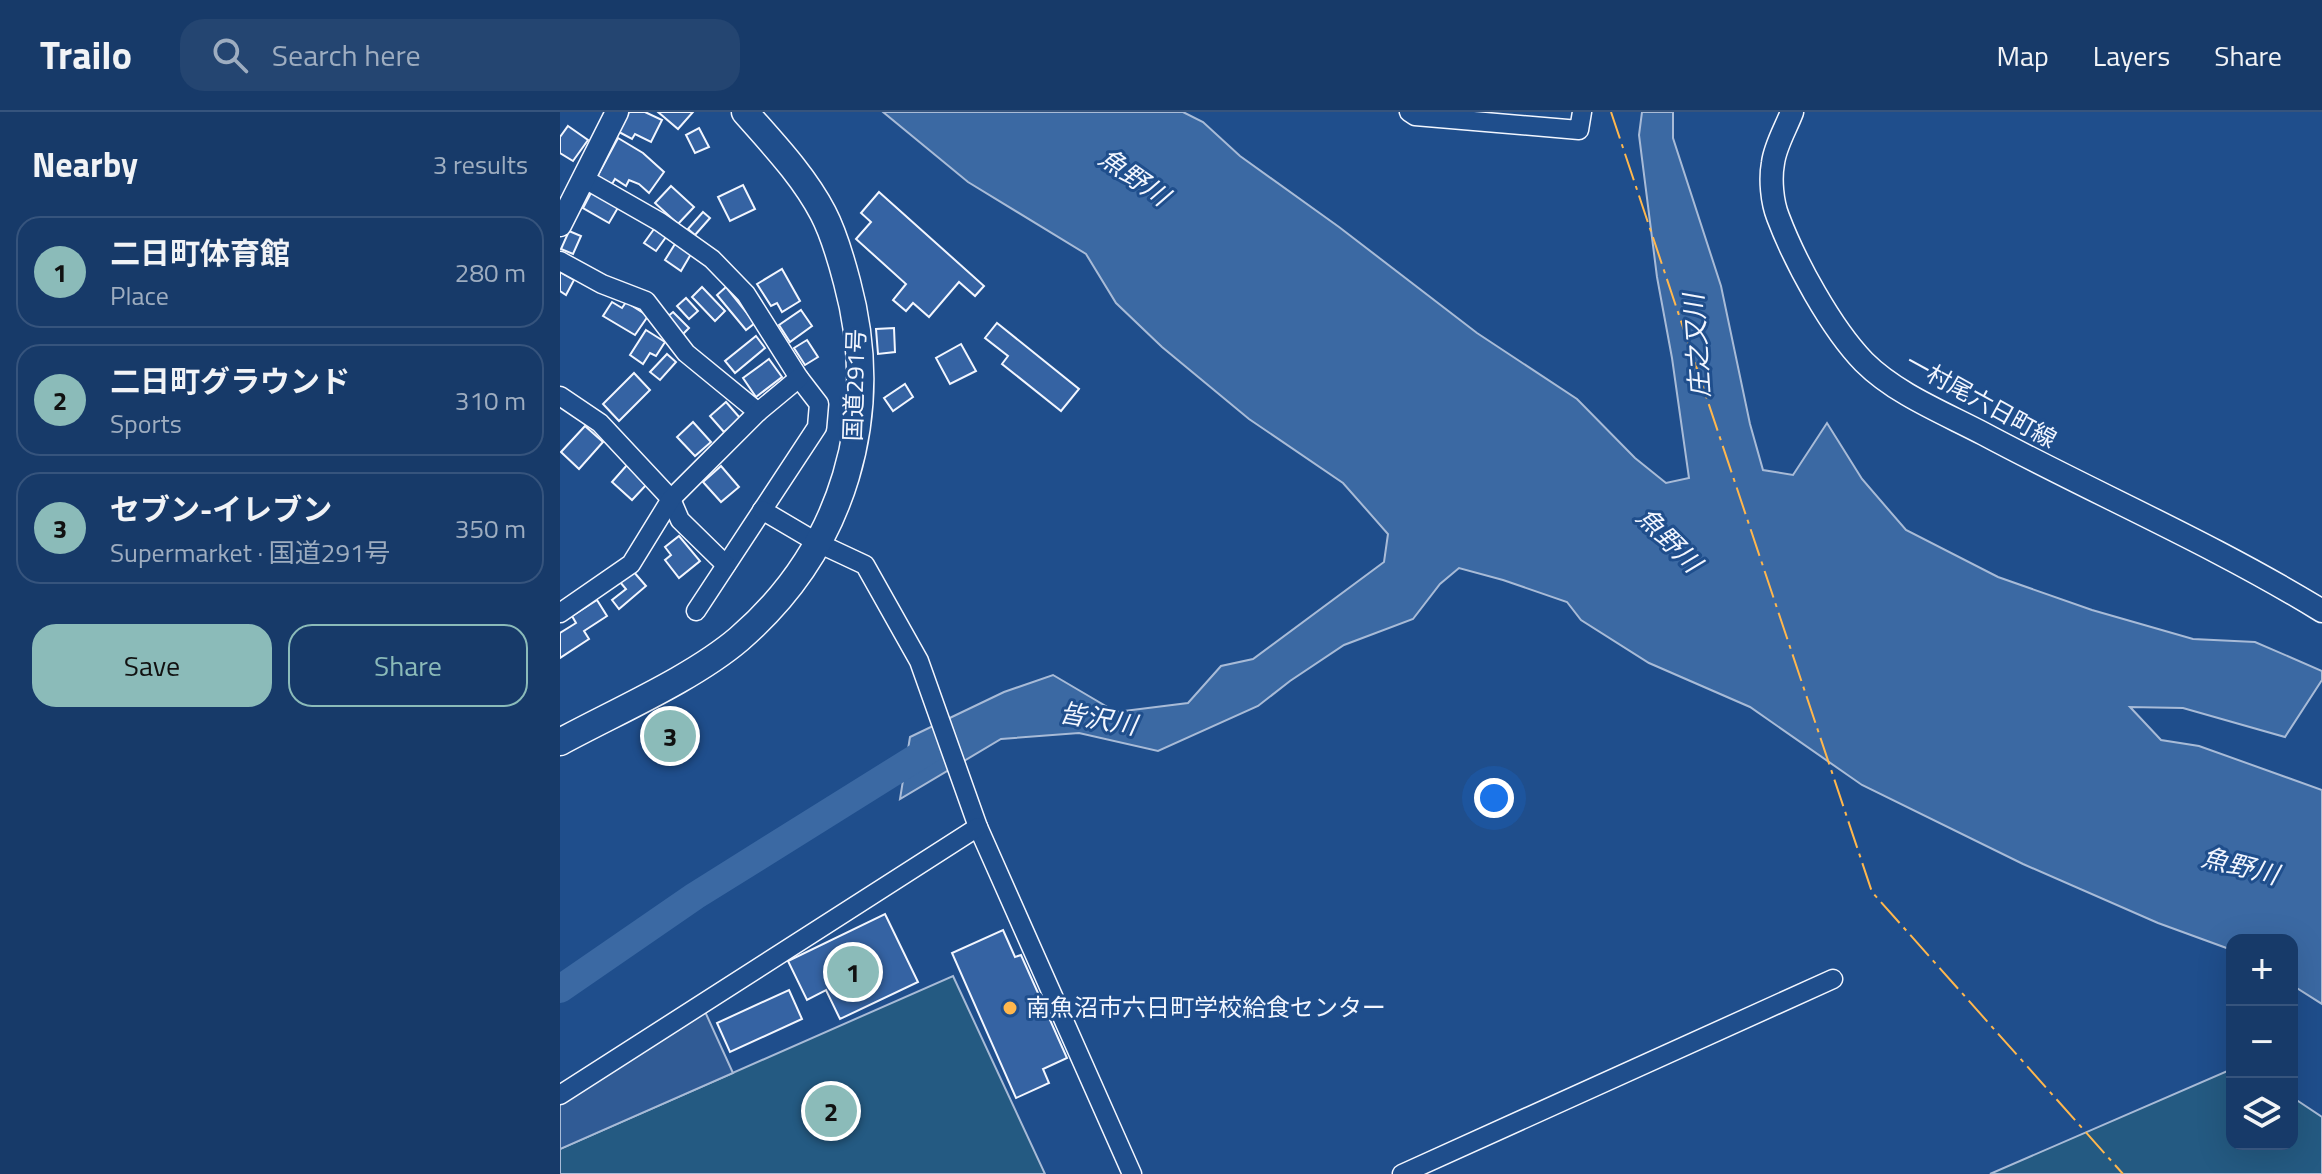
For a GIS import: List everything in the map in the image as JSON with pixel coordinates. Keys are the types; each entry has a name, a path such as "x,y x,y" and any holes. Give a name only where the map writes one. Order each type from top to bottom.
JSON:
{"highway":[{"name":"国道291号","path":"560,742 696,669 737,641 767,612 800,571 818,543 850,468 859,421 857,319 840,256 823,214 796,171 745,112"}],"main road":[{"path":"560,225 617,112"},
{"name":"一村尾六日町線","path":"1792,112 1773,161 1776,214 1802,269 1838,329 1866,364 1904,391 2033,461 2204,543 2322,611"}],"street":[{"path":"1412,114 1580,121"},
{"path":"583,178 660,222 712,259 746,294 819,404 817,427 696,611"},
{"path":"560,261 602,284 646,301 686,353 758,412"},
{"path":"560,613 631,564 671,499 758,412 799,378"},
{"path":"560,396 600,423 671,499 680,520 726,565"},
{"path":"762,510 818,543 865,565 919,661 978,827 1132,1174"},
{"path":"560,1095 978,827"},
{"path":"1402,1174 1833,979"}],"shaded area":[{"path":"953,976 1045,1174 560,1174 560,1149"},
{"path":"702,1005 733,1073 560,1149 560,1095"},
{"path":"2226,1072 2226,1150 2298,1150 2298,1101 2322,1117 2322,1174 1990,1174"}],"water":[{"path":"883,112 1183,112 1203,122 1240,156 1477,333 1577,399 1635,458 1666,483 1689,478 1657,277 1639,135 1642,112 1673,112 1673,138 1721,286 1750,424 1763,470 1793,475 1827,423 1862,479 1906,530 1998,577 2092,610 2193,639 2255,642 2322,671 2322,680 2285,737 2183,708 2130,707 2161,740 2199,746 2322,790 2322,1004 2298,989 2298,934 2226,934 2226,948 2158,923 2023,864 1862,785 1750,707 1649,663 1581,620 1567,602 1459,568 1440,584 1413,619 1344,645 1258,706 1158,751 1079,733 1001,739 900,799 910,737 1004,692 1053,675 1116,712 1188,703 1221,666 1253,659 1384,562 1388,534 1343,483 1249,419 1162,347 1116,303 1086,254 968,182"}],"building":[{"path":"629,112 645,112 662,120 651,142 635,134 632,139 619,132"},
{"path":"658,112 693,112 678,129"},
{"path":"568,126 588,140 573,161 560,153 560,137"},
{"path":"699,128 709,147 695,153 686,135"},
{"path":"618,138 643,153 664,172 649,193 629,180 626,186 615,179 612,184 597,177"},
{"path":"743,185 755,209 730,221 718,197"},
{"path":"671,186 694,207 678,224 655,203"},
{"path":"592,191 619,206 609,223 583,208"},
{"path":"879,192 984,286 975,296 959,282 929,317 913,303 906,311 893,300 906,284 856,239 871,222 861,213"},
{"path":"703,212 710,218 695,235 688,229"},
{"path":"654,229 666,237 656,251 644,243"},
{"path":"569,231 581,236 573,254 561,249"},
{"path":"675,244 691,254 681,271 665,260"},
{"path":"782,269 800,301 782,312 777,303 771,306 757,284"},
{"path":"560,272 574,280 566,295 560,291"},
{"path":"702,287 725,311 715,321 692,297"},
{"path":"726,287 755,323 746,330 717,295"},
{"path":"686,298 698,311 689,319 677,306"},
{"path":"612,302 622,308 626,302 648,316 635,335 603,316"},
{"path":"801,310 812,326 790,342 779,325"},
{"path":"673,312 689,328 683,334 666,318"},
{"path":"997,323 1079,389 1061,411 1002,364 1008,356 985,338"},
{"path":"894,328 895,352 878,354 876,329"},
{"path":"646,330 665,342 656,356 650,353 643,364 630,355"},
{"path":"756,336 765,348 735,373 725,361"},
{"path":"807,340 818,357 805,365 794,348"},
{"path":"961,344 976,371 950,384 936,358"},
{"path":"667,354 676,362 660,380 650,372"},
{"path":"769,359 782,377 756,397 743,378"},
{"path":"634,373 650,390 619,421 603,404"},
{"path":"905,384 913,397 893,411 884,398"},
{"path":"726,402 740,418 724,432 710,416"},
{"path":"693,422 711,442 695,456 677,437"},
{"path":"585,426 603,442 579,469 561,452"},
{"path":"627,465 647,484 632,500 612,482"},
{"path":"721,466 739,487 721,502 703,482"},
{"path":"679,536 700,561 679,578 665,560 671,555 665,547"},
{"path":"633,571 646,586 619,609 612,600 626,589 620,582"},
{"path":"597,600 607,616 584,631 589,639 560,658 560,633 576,623 572,616"},
{"path":"669,708 694,750 671,764 646,722"},
{"path":"885,914 918,982 840,1019 826,990 807,1000 788,961"},
{"name":"南魚沼市六日町学校給食センター","path":"1003,930 1015,957 1021,955 1067,1058 1043,1069 1049,1083 1016,1098 952,953"},
{"path":"789,990 802,1019 730,1052 717,1023"}],"waterway":[{"name":"皆沢川","path":"560,989 695,896 935,746"}],"power":[{"path":"1611,112 1872,892 2123,1174"}],"place":[{"name":"セブン-イレブン","path":"670,736"},
{"name":"二日町体育館","path":"853,972"},
{"name":"南魚沼市六日町学校給食センター","path":"1010,1008"},
{"name":"二日町グラウンド","path":"831,1111"}],"water label":[{"name":"魚野川","path":"1134,177"},
{"name":"庄之又川","path":"1697,346"},
{"name":"魚野川","path":"1669,540"},
{"name":"魚野川","path":"2240,866"}]}
